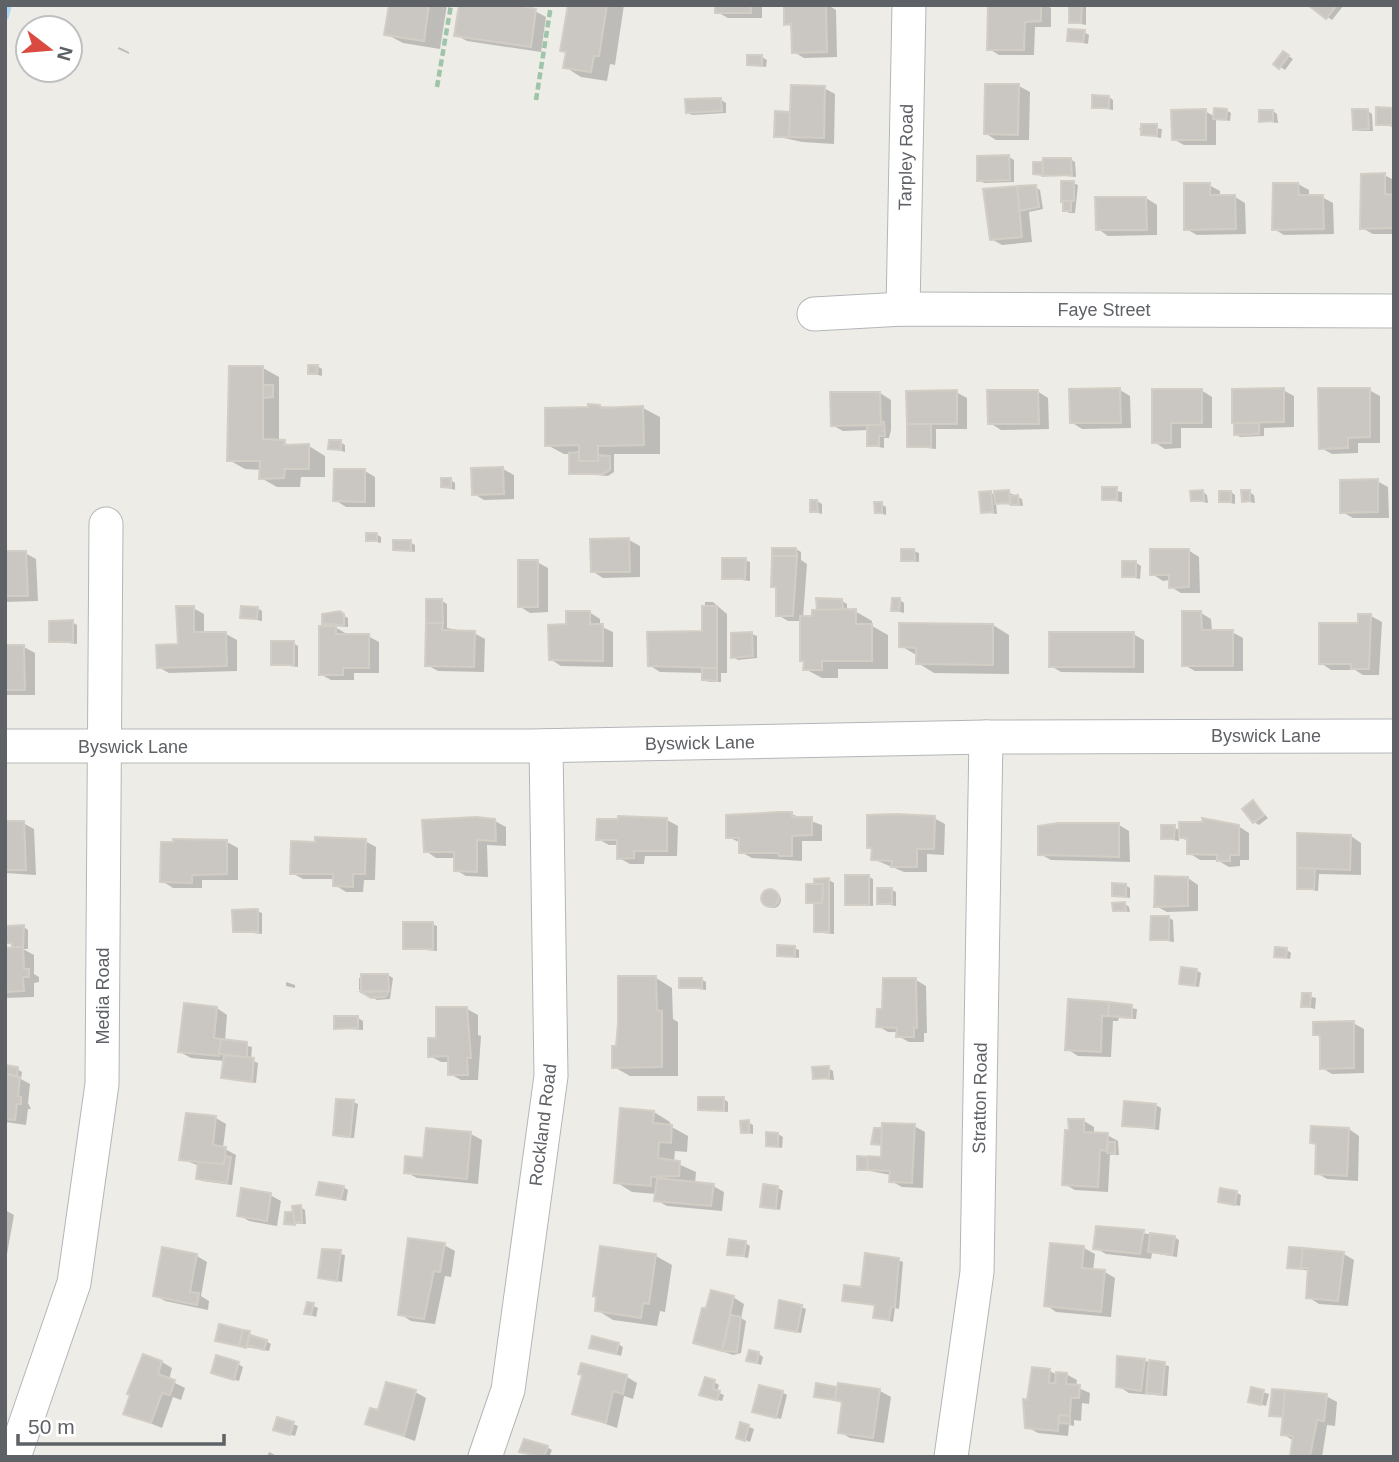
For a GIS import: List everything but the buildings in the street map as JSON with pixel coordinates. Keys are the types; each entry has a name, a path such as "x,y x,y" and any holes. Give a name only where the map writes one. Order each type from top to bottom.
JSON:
{"street":[{"name":"Tarpley Road","path":"902,309 909,5"},
{"name":"Faye Street","path":"814,314 902,309 1394,311"},
{"name":"Media Road","path":"14,1457 74,1283 103,1084 106,524"},
{"name":"Byswick Lane","path":"5,746 546,746 986,737 1394,736"},
{"name":"Stratton Road","path":"951,1457 977,1272 986,737"},
{"name":"Rockland Road","path":"485,1457 508,1390 551,1076 546,746"}],"path":[{"path":"437,87 451,5"},
{"path":"536,100 551,5"}],"waterway":[{"path":"5,16 8,5"}]}
